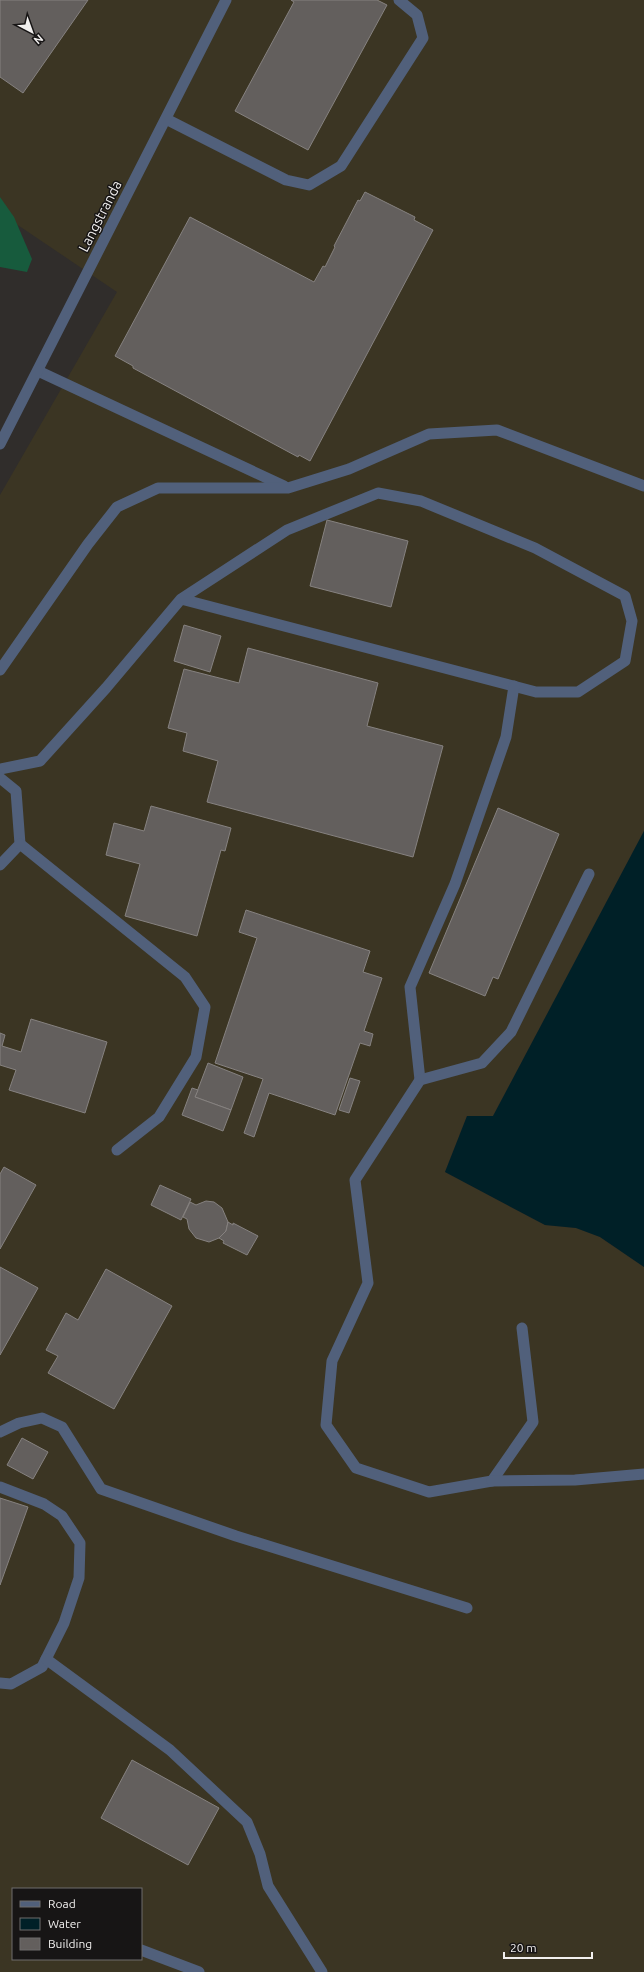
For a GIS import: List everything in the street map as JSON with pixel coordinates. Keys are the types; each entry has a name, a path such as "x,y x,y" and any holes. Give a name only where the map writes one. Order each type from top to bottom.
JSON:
{"street":[{"name":"Langstranda","path":"0,444 226,0"},
{"path":"166,119 286,180 309,185 341,166 423,38 417,15 399,0"},
{"path":"38,371 288,488"},
{"path":"0,670 88,544 117,507 158,488 288,488 350,469 429,434 497,430 644,486"},
{"path":"0,769 40,761 106,688 181,599 294,528 378,493 421,501 535,548 625,596 632,621 625,661 578,692 536,692 181,599"},
{"path":"514,686 506,737 455,884 410,987 420,1080 356,1180 368,1283 332,1361 326,1425 356,1468 429,1492 492,1481 575,1480 644,1474"},
{"path":"0,778 16,791 20,844 185,977 205,1008 196,1057 159,1117 117,1150"},
{"path":"0,865 20,844"},
{"path":"420,1080 482,1063 511,1032 589,874"},
{"path":"492,1481 533,1422 522,1328"},
{"path":"0,1432 19,1422 42,1418 62,1427 101,1489 236,1536 467,1608"},
{"path":"0,1486 44,1504 62,1516 80,1543 79,1578 64,1623 42,1667 11,1684 0,1683"},
{"path":"46,1659 170,1750 247,1822 260,1854 268,1886 322,1972"},
{"path":"142,1950 199,1972"}],"shaded area":[{"path":"0,0 644,0 644,831 493,1116 467,1116 445,1172 545,1225 576,1228 600,1237 644,1267 644,1972 0,1972 0,495 117,292 0,213"}],"green space":[{"path":"0,197 14,217 32,259 27,272 0,267"}],"water":[{"path":"644,831 644,1267 600,1237 576,1228 545,1225 445,1172 467,1116 493,1116"}],"building":[{"path":"0,0 88,0 23,93 0,77"},
{"path":"291,0 377,0 387,5 308,150 235,111 294,2"},
{"path":"365,192 415,217 414,220 433,230 310,461 299,455 298,457 133,368 133,366 115,356 190,217 314,282 323,266 325,267 335,247 334,246 358,200 360,201"},
{"path":"327,520 408,541 391,607 310,586"},
{"path":"184,625 221,636 210,672 174,661"},
{"path":"248,648 378,683 367,726 443,746 413,857 207,802 218,761 183,751 187,733 168,728 184,669 239,683"},
{"path":"151,806 231,828 225,851 221,850 197,936 125,916 140,864 106,855 114,823 144,831"},
{"path":"498,808 559,834 498,979 493,977 485,996 429,973"},
{"path":"246,910 370,951 363,972 382,978 364,1031 373,1034 370,1046 360,1043 335,1115 269,1093 254,1137 244,1133 263,1079 215,1063 257,938 239,932"},
{"path":"31,1019 107,1042 85,1113 9,1090 16,1070 0,1065 0,1033 5,1035 2,1046 21,1052"},
{"path":"208,1063 243,1077 231,1110 195,1097"},
{"path":"350,1078 360,1081 349,1113 339,1110"},
{"path":"192,1088 198,1090 195,1097 231,1110 223,1131 182,1115"},
{"path":"4,1167 36,1185 0,1249 0,1174"},
{"path":"160,1185 191,1199 181,1220 151,1205"},
{"path":"206,1201 214,1202 222,1208 228,1222 226,1231 219,1238 209,1242 196,1238 189,1229 187,1219 183,1217 190,1202 196,1205"},
{"path":"228,1222 233,1225 233,1223 258,1236 247,1255 223,1243 224,1241 219,1238 226,1231"},
{"path":"0,1267 38,1288 0,1355"},
{"path":"106,1269 172,1306 114,1409 48,1373 58,1356 46,1350 66,1313 78,1320"},
{"path":"22,1438 48,1452 33,1479 7,1465"},
{"path":"0,1498 28,1507 0,1585"},
{"path":"132,1760 219,1808 188,1865 101,1818"}]}
